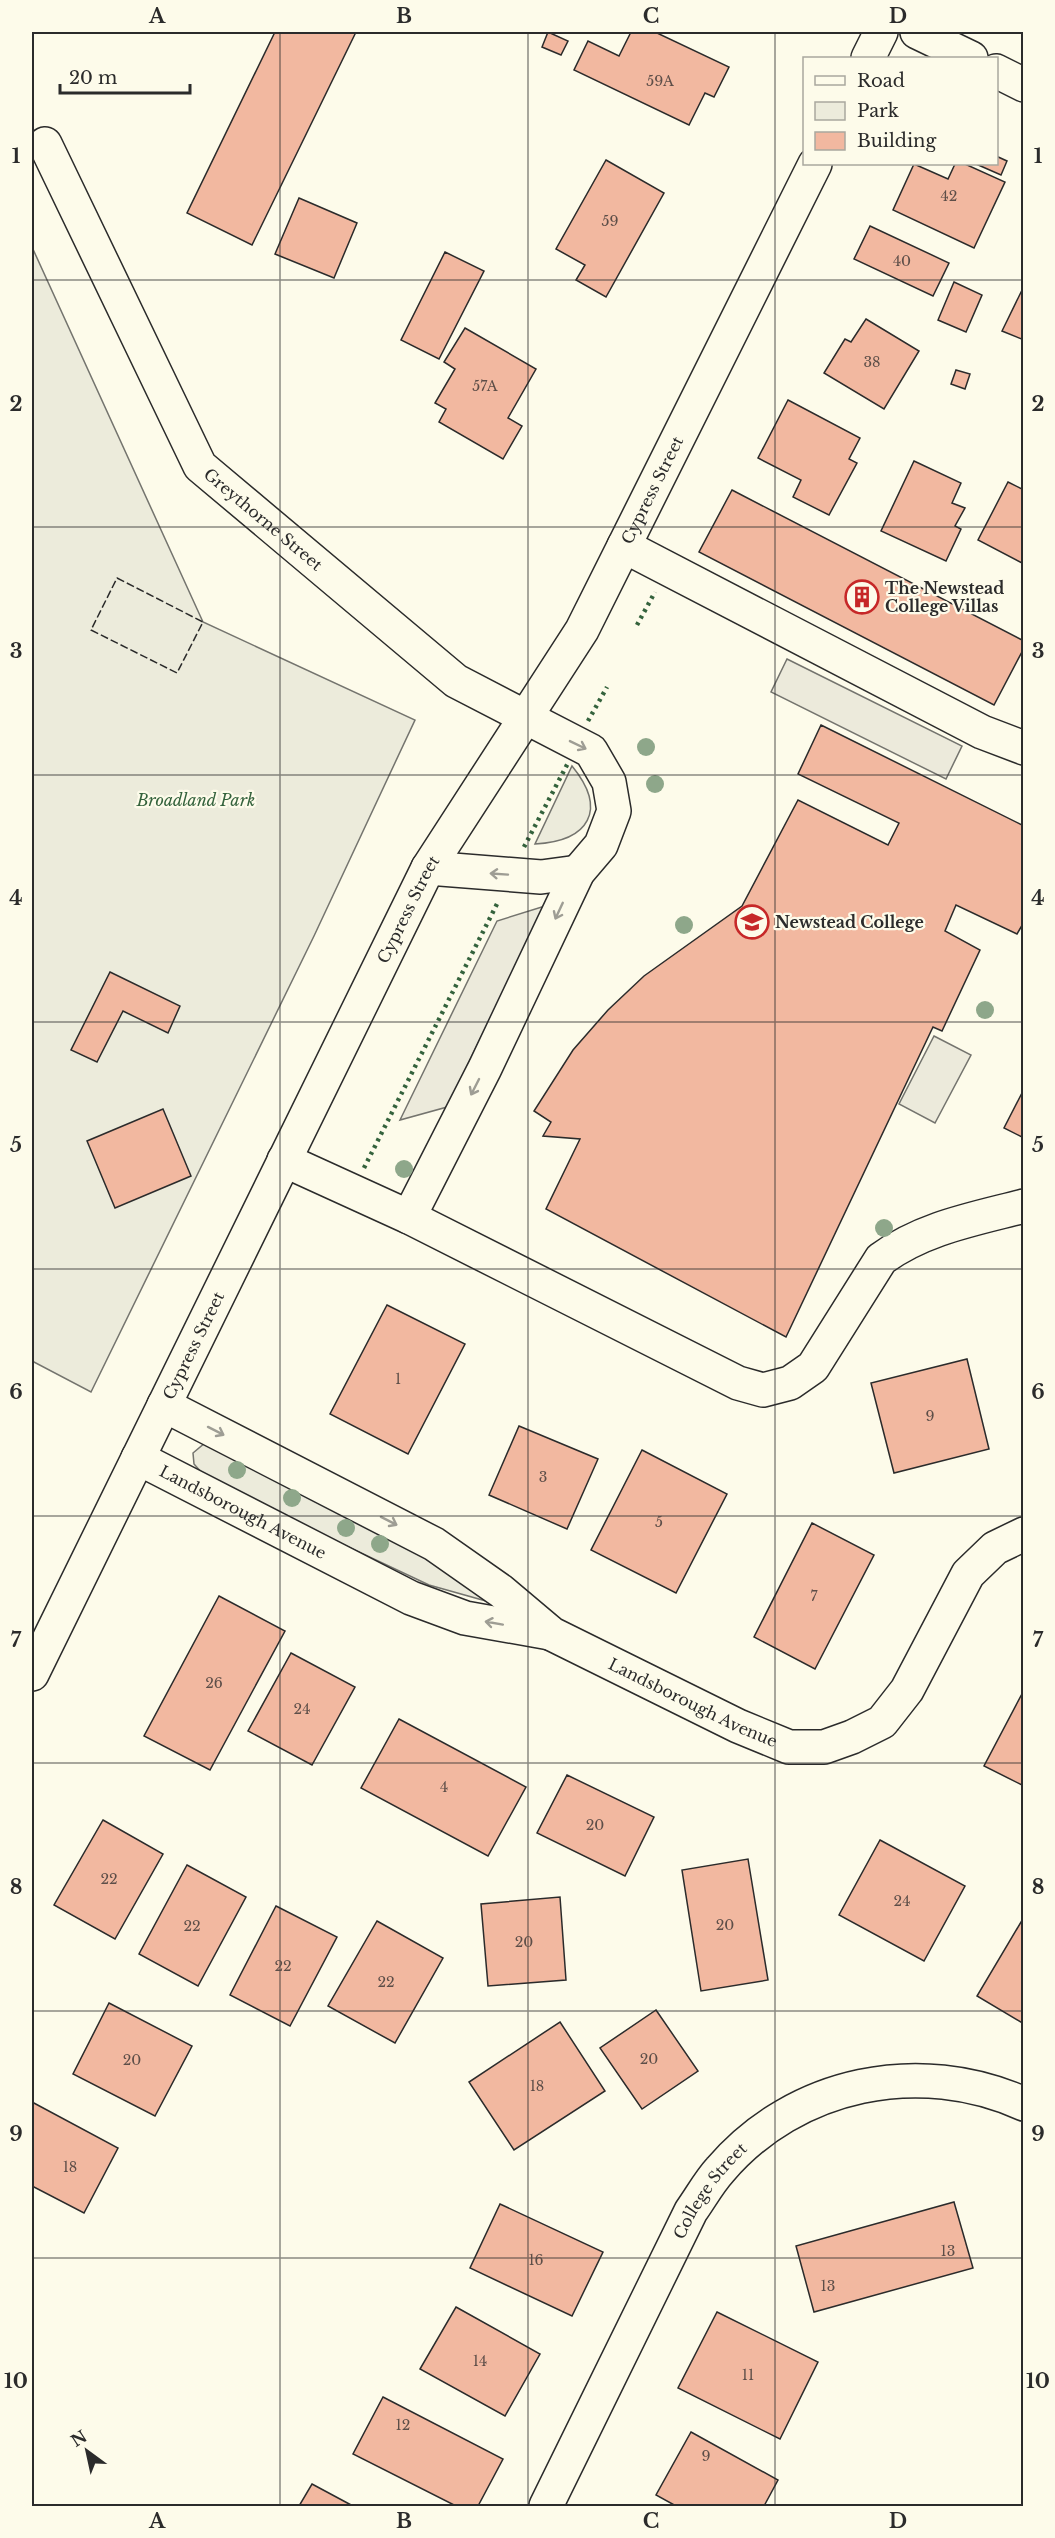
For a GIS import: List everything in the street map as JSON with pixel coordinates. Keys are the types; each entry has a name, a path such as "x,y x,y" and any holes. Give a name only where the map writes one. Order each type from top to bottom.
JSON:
{"street":[{"path":"868,57 881,32"},
{"path":"917,32 969,57"},
{"path":"998,72 1023,85"},
{"name":"Greythorne Street","path":"45,144 200,466 456,681 525,719 591,751 609,782 614,811 601,845 578,872 485,1068 409,1216"},
{"name":"Cypress Street","path":"32,1674 428,868 582,630 814,165"},
{"path":"624,546 982,732 1023,748"},
{"path":"428,868 541,877 578,872"},
{"path":"284,1160 409,1216 738,1383 763,1390 790,1383 813,1367 881,1259 898,1246 947,1225 1023,1206"},
{"name":"Landsborough Avenue","path":"164,1405 434,1544 501,1591 552,1634 738,1726 789,1746 824,1747 852,1737 882,1722 907,1690 968,1574 995,1548 1023,1534"},
{"name":"Landsborough Avenue","path":"138,1458 411,1598 465,1618 552,1634"},
{"name":"College Street","path":"546,2506 691,2211 720,2169 751,2141 782,2118 822,2097 896,2079 935,2080 967,2085 1023,2104"}],"green space":[{"name":"Broadland Park","path":"32,247 203,622 415,720 314,936 91,1392 32,1361"},
{"path":"572,766 589,796 590,809 587,820 580,830 569,837 554,842 535,844"},
{"path":"205,1443 393,1535 487,1596 486,1601 429,1585 289,1519 202,1473 194,1464 193,1453"}],"shaded area":[{"path":"787,659 962,746 946,779 771,692"},
{"path":"545,906 447,1107 400,1120 497,921"},
{"path":"934,1036 971,1055 935,1123 899,1104"}],"building":[{"path":"275,32 356,32 252,245 187,213"},
{"path":"548,32 568,41 561,55 542,47"},
{"path":"631,32 655,32 729,67 714,97 705,93 689,125 574,70 588,41 619,56"},
{"path":"998,157 1007,161 1001,175 978,165 998,165"},
{"path":"606,160 664,193 606,297 576,280 585,265 556,249"},
{"path":"914,165 948,179 955,165 967,165 1005,182 974,248 893,210"},
{"path":"299,198 357,223 334,278 275,254"},
{"path":"870,226 949,263 933,296 854,259"},
{"path":"445,252 484,271 439,359 401,340"},
{"path":"954,282 982,295 966,332 938,320"},
{"path":"1024,286 1024,340 1002,331"},
{"path":"866,319 919,351 884,409 824,373 845,339 851,342"},
{"path":"465,328 536,369 508,418 522,426 503,459 439,422 446,409 435,403 455,369 444,362"},
{"path":"956,370 970,374 965,389 951,384"},
{"path":"788,400 860,438 849,459 857,463 829,515 793,497 801,480 758,458"},
{"path":"914,461 961,483 952,503 965,508 955,526 961,529 946,561 881,531"},
{"path":"1008,482 1024,490 1024,564 978,540"},
{"name":"The Newstead College Villas","path":"732,490 1024,641 1024,648 994,705 699,552"},
{"path":"821,725 1024,826 1024,922 1017,934 956,905 945,931 980,950 942,1031 933,1027 786,1337 546,1209 580,1139 543,1136 551,1122 534,1111 573,1050 608,1010 644,976 742,906 798,800 888,845 899,823 798,774"},
{"path":"110,972 180,1006 168,1033 123,1011 97,1062 71,1050"},
{"path":"1024,1089 1024,1138 1004,1128"},
{"path":"163,1109 191,1176 115,1208 87,1141"},
{"path":"387,1305 465,1344 408,1454 330,1414"},
{"path":"967,1359 989,1449 894,1473 871,1383"},
{"path":"519,1426 598,1459 567,1529 489,1495"},
{"path":"642,1450 727,1494 676,1593 591,1550"},
{"path":"812,1523 874,1555 815,1669 754,1637"},
{"path":"219,1596 285,1631 210,1770 144,1736"},
{"path":"291,1653 355,1687 312,1765 248,1731"},
{"path":"1024,1690 1024,1786 984,1766"},
{"path":"399,1719 526,1787 488,1856 361,1788"},
{"path":"567,1775 654,1817 625,1876 537,1833"},
{"path":"103,1820 163,1854 115,1939 54,1905"},
{"path":"880,1840 965,1886 924,1961 839,1915"},
{"path":"748,1859 768,1980 701,1991 682,1870"},
{"path":"187,1865 246,1897 198,1986 139,1954"},
{"path":"560,1897 566,1980 488,1986 481,1904"},
{"path":"276,1906 337,1937 290,2026 230,1995"},
{"path":"1024,1917 1024,2024 977,1996"},
{"path":"377,1921 443,1958 395,2043 328,2006"},
{"path":"109,2003 192,2046 155,2116 73,2074"},
{"path":"656,2010 698,2071 642,2109 600,2048"},
{"path":"560,2022 605,2091 514,2150 469,2082"},
{"path":"32,2102 118,2148 84,2213 32,2186"},
{"path":"954,2202 973,2268 814,2312 796,2246"},
{"path":"500,2204 603,2252 572,2316 470,2268"},
{"path":"456,2307 540,2354 505,2416 420,2369"},
{"path":"717,2312 818,2362 780,2439 678,2388"},
{"path":"383,2397 503,2459 478,2506 456,2506 353,2454"},
{"path":"691,2432 778,2480 764,2506 676,2506 656,2495"},
{"path":"312,2484 353,2506 299,2506"}],"hedge":[{"path":"637,625 655,592"},
{"path":"588,721 607,687"},
{"path":"524,847 568,763"},
{"path":"364,1168 497,904"}],"fence":[{"path":"117,578 203,622 177,673 91,630 117,578"}],"place":[{"name":"The Newstead College Villas","path":"862,597"},
{"name":"Newstead College","path":"752,922"}]}
